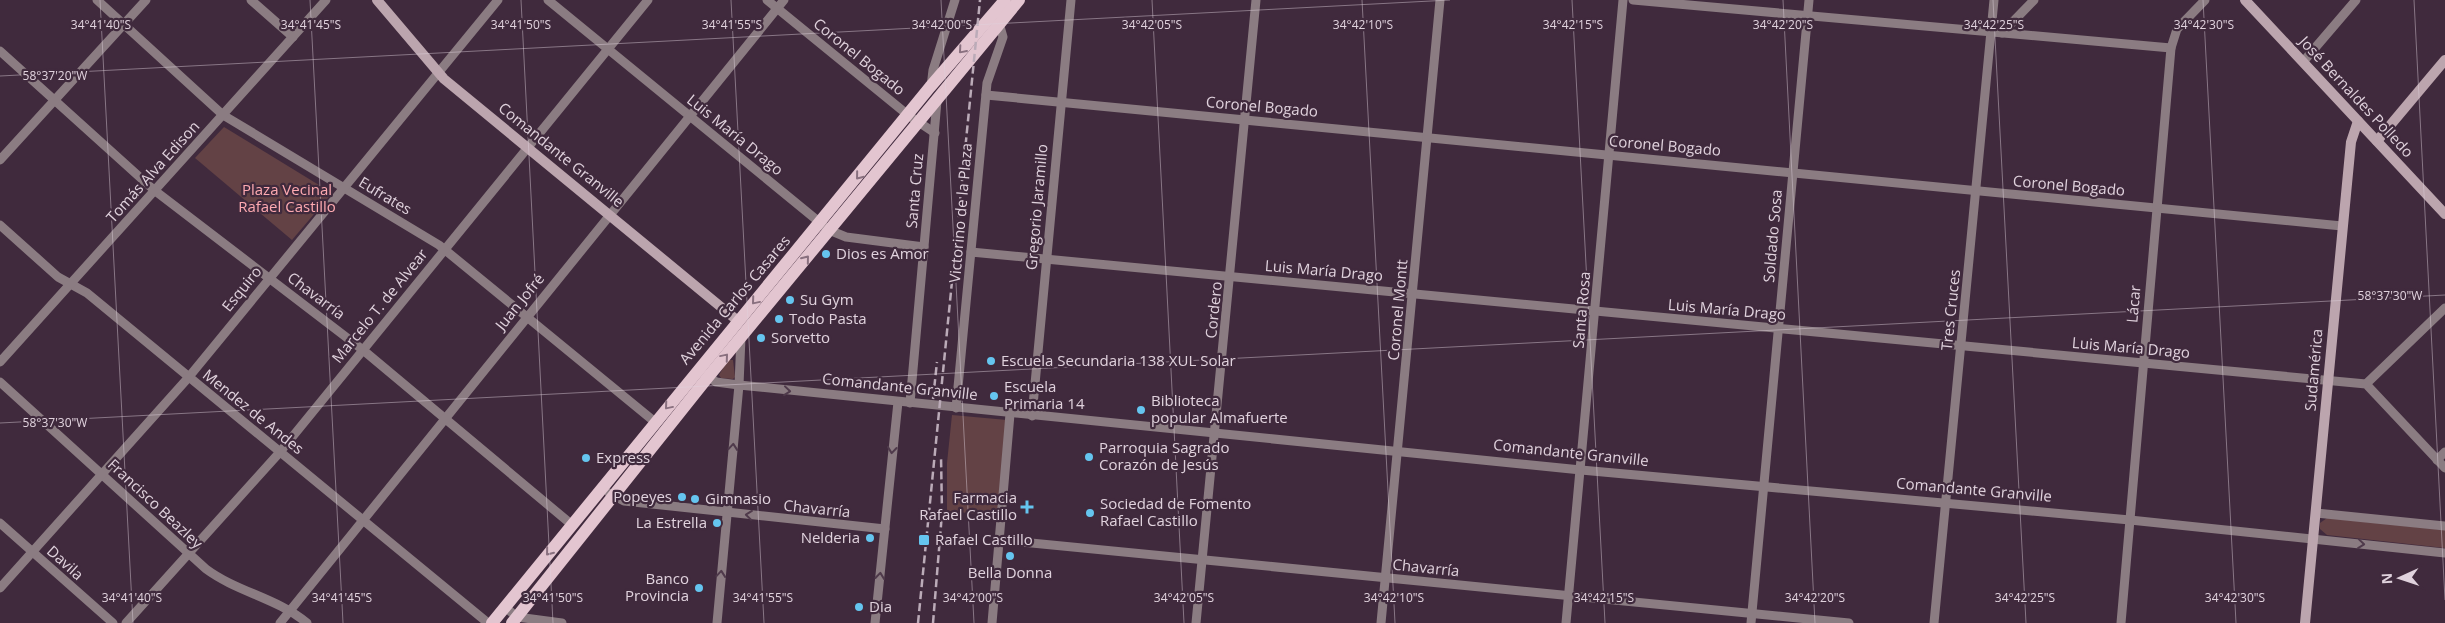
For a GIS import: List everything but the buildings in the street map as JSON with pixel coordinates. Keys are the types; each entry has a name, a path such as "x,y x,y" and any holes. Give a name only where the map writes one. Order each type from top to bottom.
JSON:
{"main road":[{"name":"Avenida Carlos Casares","path":"514,620 655,422 741,336 824,226 913,118 930,87 1005,0"},
{"name":"Avenida Carlos Casares","path":"913,118 937,101 1019,0"},
{"name":"Avenida Carlos Casares","path":"492,623 572,524 607,491 704,373 738,321 824,226"}],"street":[{"name":"Eufrates","path":"97,0 223,115 444,249 655,422"},
{"path":"0,160 146,0"},
{"path":"251,0 293,37"},
{"name":"Tomás Alva Edison","path":"0,362 326,0"},
{"name":"Comandante Granville","path":"377,0 438,73 738,321"},
{"name":"Esquiro","path":"0,588 188,378 498,0"},
{"name":"Luis María Drago","path":"548,0 824,226 846,237 924,247"},
{"name":"Marcelo T. de Alvear","path":"126,623 280,452 648,0"},
{"name":"Coronel Bogado","path":"767,0 913,118 934,132"},
{"name":"Juan Jofré","path":"280,623 784,0"},
{"path":"930,87 933,70 955,0"},
{"name":"Gregorio Jaramillo","path":"1032,416 1071,0"},
{"name":"Cordero","path":"1196,623 1231,277 1256,0"},
{"name":"Coronel Montt","path":"1381,623 1414,293 1440,0"},
{"name":"Santa Rosa","path":"1566,623 1623,0"},
{"path":"1633,0 2171,48"},
{"name":"Soldado Sosa","path":"1752,618 1809,0"},
{"name":"Tres Cruces","path":"1934,623 1994,0"},
{"path":"2002,33 2034,0"},
{"name":"Lácar","path":"2120,623 2171,48 2176,29 2205,0"},
{"name":"José Bernaldes Polledo","path":"2245,0 2445,214"},
{"path":"2303,62 2356,0"},
{"name":"Victorino de la Plaza","path":"956,408 987,83 1004,37 999,23"},
{"name":"Chavarría","path":"0,51 154,190 363,350 572,524"},
{"path":"2376,141 2445,60"},
{"name":"Coronel Bogado","path":"986,95 1427,136 2342,226"},
{"name":"Santa Cruz","path":"910,403 937,101"},
{"name":"Sudamérica","path":"2305,623 2342,226 2351,142 2358,121"},
{"name":"Mendez de Andes","path":"0,225 58,277 87,293 488,623"},
{"name":"Luis María Drago","path":"971,252 2366,384"},
{"path":"2445,308 2366,384 2445,468"},
{"path":"717,623 739,385 741,336"},
{"name":"Comandante Granville","path":"704,373 716,382 1010,414 1580,470 2130,520 2445,553"},
{"name":"Francisco Beazley","path":"0,382 213,575 290,610 307,623"},
{"path":"875,623 898,402"},
{"path":"992,623 1010,414"},
{"path":"2437,460 2445,452"},
{"name":"Chavarría","path":"607,491 624,501 885,529"},
{"path":"2316,512 2445,526"},
{"name":"Davila","path":"0,523 112,623"},
{"name":"Chavarría","path":"1000,540 1386,578 1752,618 1849,623"},
{"path":"505,607 514,620 562,623"}],"green space":[{"name":"Plaza Vecinal Rafael Castillo","path":"224,127 332,193 292,240 195,158"},
{"path":"728,360 733,360 735,377 733,379 721,378 719,375"},
{"path":"952,415 1007,420 999,516 947,511 947,463"},
{"path":"2327,518 2445,530 2445,548 2327,535 2320,529 2320,523"}],"railway":[{"path":"918,623 980,0"},
{"path":"933,399 937,362"},
{"path":"933,623 942,513 941,456"}],"place":[{"name":"Dios es Amor","path":"826,254"},
{"name":"Su Gym","path":"790,300"},
{"name":"Todo Pasta","path":"779,319"},
{"name":"Sorvetto","path":"761,338"},
{"name":"Escuela Secundaria 138 XUL Solar","path":"991,361"},
{"name":"Escuela Primaria 14","path":"994,396"},
{"name":"Biblioteca popular Almafuerte","path":"1141,410"},
{"name":"Parroquia Sagrado Corazón de Jesús","path":"1089,457"},
{"name":"Express","path":"586,458"},
{"name":"Popeyes","path":"682,497"},
{"name":"Gimnasio","path":"695,499"},
{"name":"Farmacia Rafael Castillo","path":"1027,507"},
{"name":"Sociedad de Fomento Rafael Castillo","path":"1090,513"},
{"name":"La Estrella","path":"717,523"},
{"name":"Nelderia","path":"870,538"},
{"name":"Rafael Castillo","path":"924,540"},
{"name":"Bella Donna","path":"1010,556"},
{"name":"Banco Provincia","path":"699,588"},
{"name":"Dia","path":"859,607"}]}
